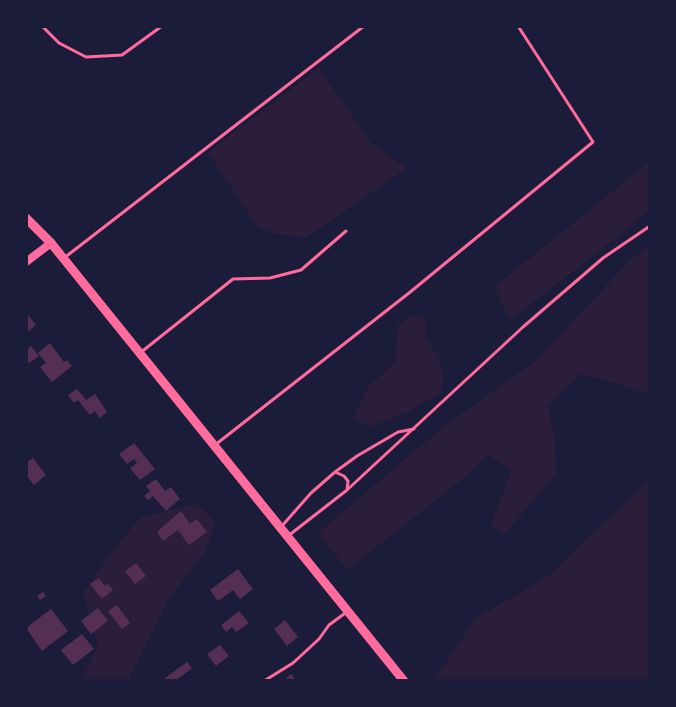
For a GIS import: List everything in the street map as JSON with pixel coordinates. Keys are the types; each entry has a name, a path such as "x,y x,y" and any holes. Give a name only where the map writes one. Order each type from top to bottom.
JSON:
{"main road":[{"path":"26,218 51,243 404,681"}],"street":[{"path":"26,262 51,243"}],"lane":[{"path":"42,26 59,43 86,56 122,55 162,26"},
{"path":"63,259 364,26"},
{"path":"214,445 409,293 593,142 518,26"},
{"path":"288,536 347,490 523,327 588,270 650,226"},
{"path":"140,353 233,279 270,278 301,270 346,231"},
{"path":"281,528 311,493 335,472 357,456 398,432 415,429"},
{"path":"335,472 344,476 348,482 347,490"},
{"path":"264,681 293,663 319,639 329,625 348,611"}],"shaded area":[{"path":"319,68 371,143 407,168 306,238 272,233 257,226 208,152"},
{"path":"650,161 650,209 614,240 510,320 494,287"},
{"path":"650,246 650,395 623,385 581,374 548,405 555,438 556,474 505,534 491,525 511,471 488,454 463,479 347,570 318,533 443,427 538,359 630,260"},
{"path":"412,316 426,317 425,337 438,357 444,378 440,393 408,412 372,426 353,420 368,387 395,362 398,325"},
{"path":"650,479 650,681 434,681 476,618 547,577"},
{"path":"196,504 215,521 206,551 169,599 128,681 80,681 98,646 83,593 114,549 140,518"}],"building":[{"path":"26,312 36,325 26,333"},
{"path":"50,343 64,362 67,360 72,366 52,382 40,367 46,363 38,353"},
{"path":"31,346 39,356 29,363 26,360 26,350"},
{"path":"77,389 86,400 95,394 107,412 100,418 95,411 90,415 78,400 74,403 68,395"},
{"path":"134,443 155,469 140,480 130,468 137,463 134,459 127,464 119,454"},
{"path":"33,458 46,475 34,485 26,475 26,463"},
{"path":"156,479 165,491 171,487 180,499 166,511 153,496 148,500 144,496 150,491 146,486"},
{"path":"181,511 190,524 197,519 207,532 189,545 178,530 163,541 157,532"},
{"path":"136,563 146,576 135,584 125,571"},
{"path":"238,569 253,589 240,599 233,590 218,601 210,590"},
{"path":"99,578 105,586 108,584 113,590 102,599 90,584"},
{"path":"43,592 46,596 40,600 37,596"},
{"path":"117,605 130,623 122,629 108,611"},
{"path":"98,608 108,621 91,634 81,621"},
{"path":"51,609 68,631 42,651 26,628"},
{"path":"239,611 249,623 236,632 232,627 226,632 221,625"},
{"path":"285,620 298,637 287,646 274,629"},
{"path":"82,634 94,649 73,665 61,650"},
{"path":"220,645 229,656 216,666 207,654"},
{"path":"187,662 192,668 175,681 167,681 165,678"},
{"path":"291,674 295,679 288,681 286,678"}]}
